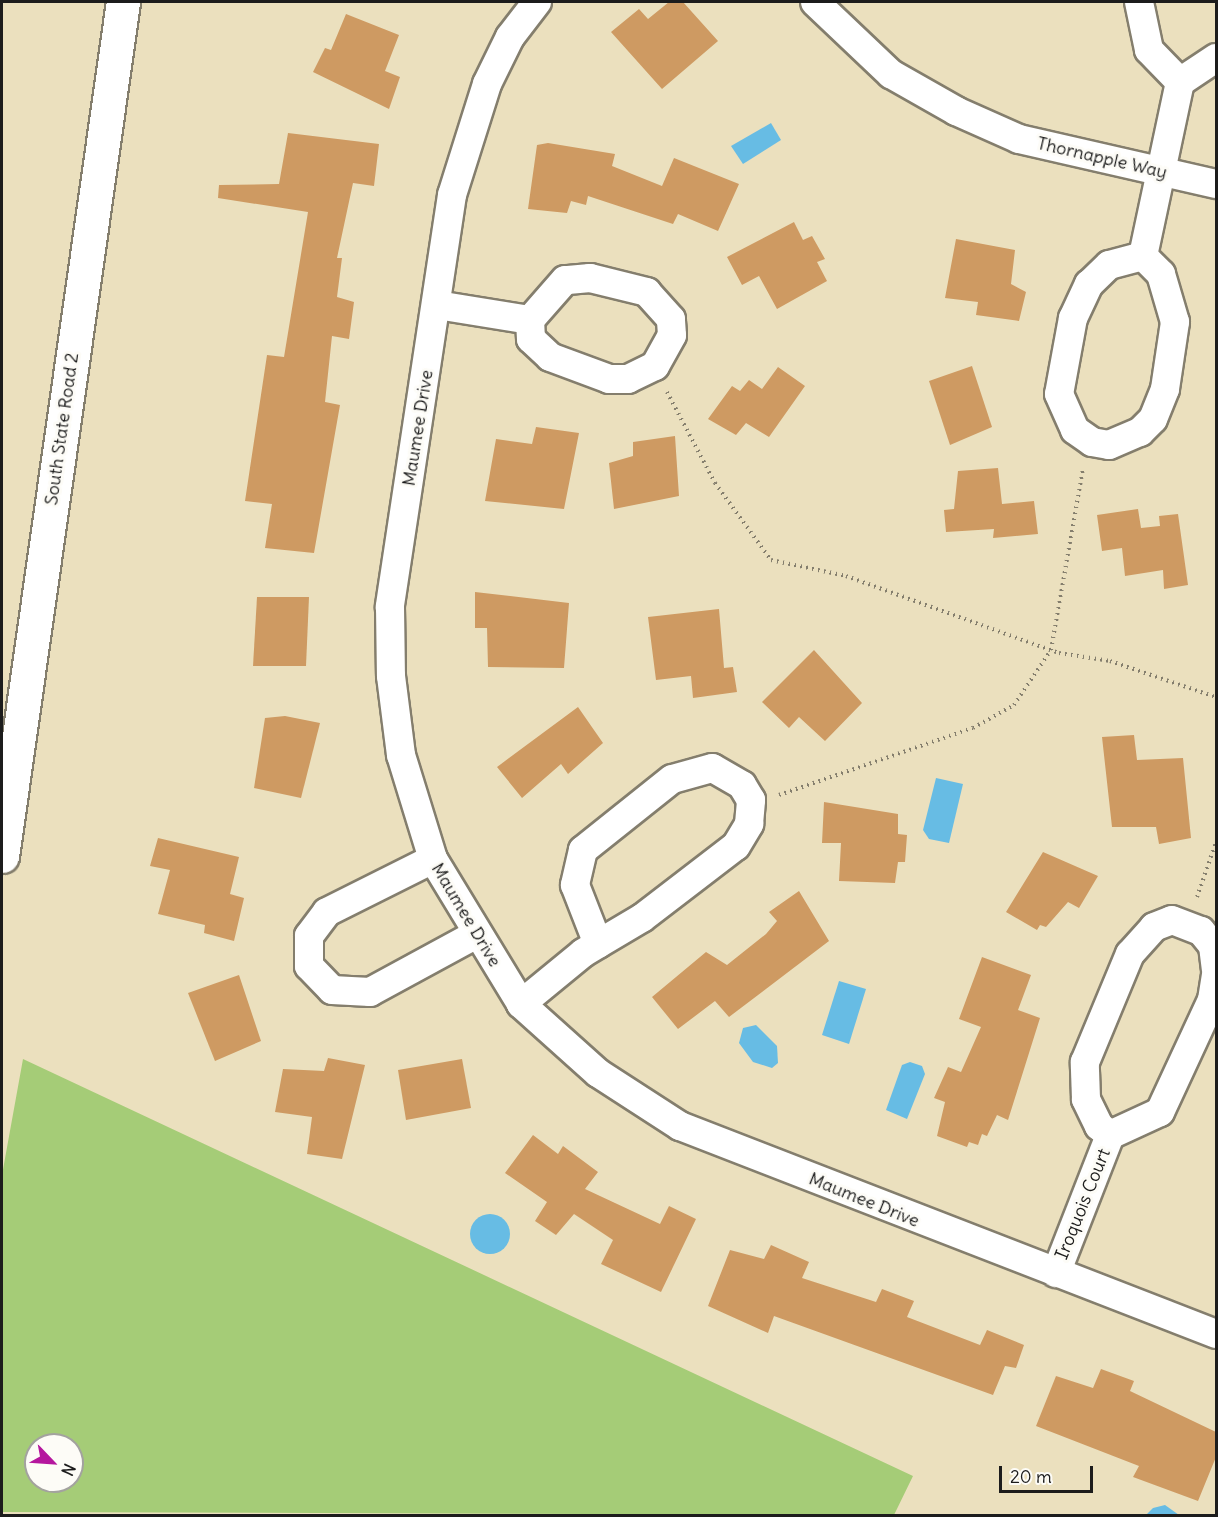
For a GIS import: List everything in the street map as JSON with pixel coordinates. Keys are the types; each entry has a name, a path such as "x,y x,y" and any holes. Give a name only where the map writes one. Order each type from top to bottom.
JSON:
{"main road":[{"name":"South State Road 2","path":"2,856 123,2"}],"street":[{"name":"Maumee Drive","path":"537,2 510,38 472,124 452,195 389,617 401,755 433,859 521,1005 598,1072 680,1126 1216,1334"},
{"name":"Thornapple Way","path":"815,2 891,74 956,111 1019,139 1216,184"},
{"path":"1139,2 1149,50 1180,82"},
{"path":"1143,256 1158,171 1180,82 1216,58"},
{"path":"1143,256 1161,274 1175,322 1165,389 1153,419 1140,432 1109,445 1088,439 1070,422 1059,394 1073,318 1089,284 1102,271 1143,256"},
{"path":"566,280 632,284 660,302 671,319 672,335 656,366 628,379 573,370 531,339 531,320 566,280"},
{"path":"436,305 531,320"},
{"path":"521,1005 598,944 736,846 749,824 751,805 742,785 727,774 712,768 687,773 672,779 583,850 575,885 598,944"},
{"path":"433,859 327,912 309,936 309,966 332,990 370,992 477,934"},
{"name":"Iroquois Court","path":"1110,1135 1098,1126 1086,1099 1085,1062 1092,1040 1116,978 1140,938 1173,920 1187,923"},
{"path":"1187,923 1213,946 1216,969"},
{"name":"Iroquois Court","path":"1056,1273 1110,1135 1160,1112 1212,1000 1216,975"}],"path":[{"path":"656,366 715,483 771,560 846,576 1051,650 1110,661 1216,697"},
{"path":"751,805 992,719 1014,705 1051,650 1088,439"},
{"path":"1187,923 1216,842"}],"green space":[{"path":"23,1059 913,1476 894,1515 2,1512 2,1175"}],"water":[{"path":"771,123 781,140 743,164 731,146"},
{"path":"936,778 963,784 949,843 929,839 923,830"},
{"path":"839,981 866,989 849,1044 822,1035"},
{"path":"756,1025 777,1046 778,1063 772,1068 753,1062 739,1043 743,1028"},
{"path":"910,1062 922,1066 925,1074 907,1119 886,1110 902,1065"},
{"path":"490,1214 498,1215 504,1220 509,1226 509,1242 504,1248 498,1253 490,1254 482,1253 476,1248 471,1242 470,1234 471,1226 476,1220 482,1215"},
{"path":"1165,1505 1179,1515 1146,1515 1153,1508"}],"building":[{"path":"669,2 683,2 718,41 662,89 611,32 639,9 648,19"},
{"path":"346,14 399,35 385,71 400,77 389,109 313,72 325,48 331,50"},
{"path":"288,133 379,144 374,186 353,183 337,258 342,258 337,297 354,302 349,339 332,336 325,402 340,405 314,553 265,548 272,504 245,501 267,355 284,357 308,212 218,198 219,185 279,184"},
{"path":"548,143 615,154 612,166 662,186 674,158 739,184 718,231 678,214 673,224 588,196 586,205 571,201 567,213 528,209 537,145"},
{"path":"794,222 803,240 812,236 825,259 817,262 827,281 777,309 759,276 742,285 727,257"},
{"path":"956,239 1015,250 1011,284 1026,292 1019,321 976,315 978,302 945,298"},
{"path":"972,366 992,427 950,445 929,381"},
{"path":"778,367 805,386 769,437 746,423 736,435 708,419 732,386 740,391 749,380 762,389"},
{"path":"536,427 579,433 564,509 485,501 496,439 532,444"},
{"path":"675,436 679,496 614,509 609,463 633,456 633,442"},
{"path":"998,468 1002,504 1034,501 1038,534 993,538 994,529 946,532 944,510 954,509 958,471"},
{"path":"1138,509 1141,528 1160,526 1159,516 1178,514 1188,585 1164,589 1163,570 1125,576 1122,548 1102,551 1097,515"},
{"path":"475,592 569,603 564,668 488,667 487,628 475,628"},
{"path":"257,597 309,597 306,666 253,666"},
{"path":"719,609 724,668 733,667 737,692 693,698 691,676 656,680 648,617"},
{"path":"814,650 862,703 825,741 799,717 789,728 762,702"},
{"path":"578,707 603,743 568,774 561,764 522,798 497,767"},
{"path":"285,716 320,723 301,798 254,788 265,718"},
{"path":"1134,735 1137,760 1183,758 1191,838 1159,844 1156,827 1112,827 1102,737"},
{"path":"824,802 898,814 898,834 907,835 905,862 898,862 895,883 839,881 841,843 822,843"},
{"path":"158,838 239,857 230,894 244,898 234,941 204,933 205,925 158,914 170,870 150,866"},
{"path":"1043,852 1098,876 1079,908 1068,902 1046,927 1040,925 1037,930 1006,912"},
{"path":"799,891 829,941 729,1017 715,1001 678,1029 652,997 706,952 727,965 766,934 777,921 769,912"},
{"path":"982,957 1031,975 1018,1010 1040,1018 1008,1120 997,1115 987,1136 982,1134 978,1145 969,1142 967,1147 937,1136 945,1102 934,1098 948,1067 961,1072 981,1027 959,1019"},
{"path":"239,975 261,1041 215,1061 188,993"},
{"path":"328,1058 365,1065 342,1159 307,1154 312,1117 275,1112 283,1069 324,1071"},
{"path":"462,1059 471,1108 406,1120 398,1070"},
{"path":"533,1135 558,1154 563,1146 598,1172 585,1189 660,1224 669,1206 696,1219 661,1292 601,1264 613,1240 574,1214 556,1235 535,1221 547,1202 505,1173"},
{"path":"771,1245 809,1262 802,1278 876,1302 882,1289 914,1301 907,1317 980,1345 987,1330 1024,1345 1016,1368 1005,1366 993,1395 774,1316 768,1333 708,1306 730,1250 764,1259"},
{"path":"1101,1369 1134,1381 1130,1391 1216,1432 1216,1457 1198,1501 1133,1477 1139,1466 1036,1426 1056,1376 1093,1388"}]}
